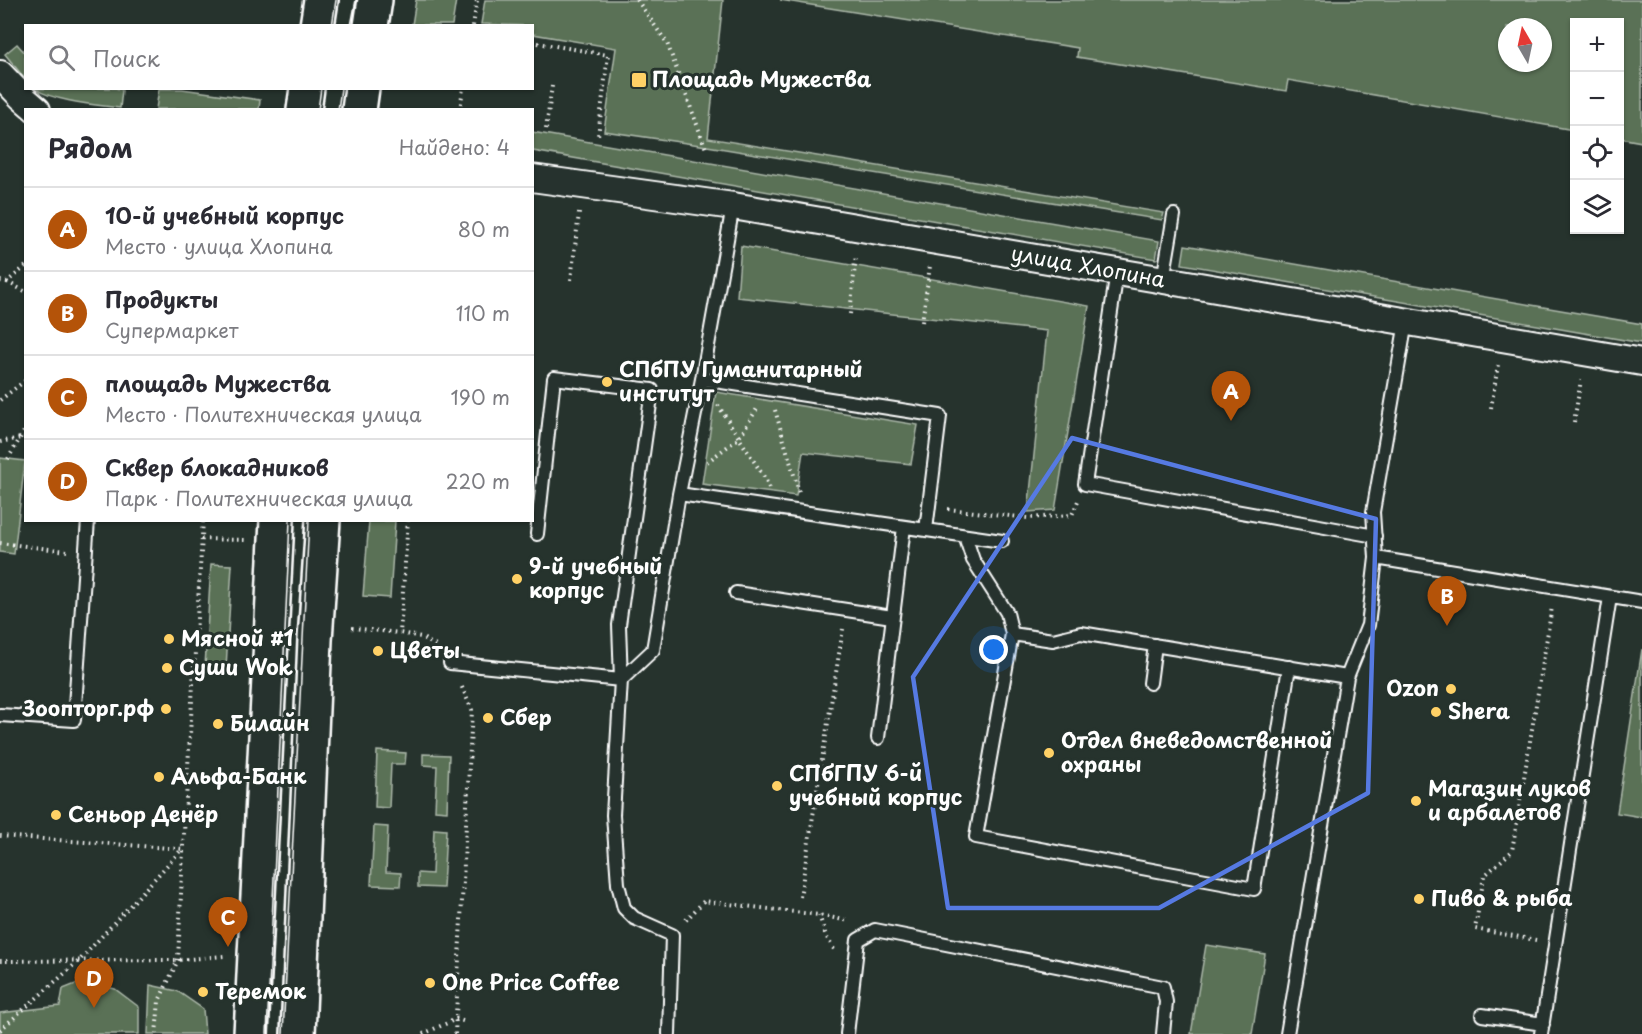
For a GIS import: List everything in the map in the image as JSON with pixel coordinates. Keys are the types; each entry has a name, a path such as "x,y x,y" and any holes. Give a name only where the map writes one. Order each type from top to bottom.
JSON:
{"main road":[{"path":"317,24 321,0"},
{"path":"371,24 375,0"},
{"path":"304,108 307,90"},
{"path":"359,108 362,90"},
{"path":"251,1034 277,522"},
{"path":"298,1034 315,640 323,522"}],"street":[{"path":"0,74 35,108"},
{"name":"улица Хлопина","path":"534,178 733,206 1642,362"}],"lane":[{"path":"450,663 621,680 653,650 679,494 733,206"},
{"path":"1163,280 1174,215"},
{"path":"1117,272 1085,484 1375,536"},
{"path":"1287,1034 1347,677 1368,625 1376,558 1374,512 1407,322"},
{"path":"537,534 554,378 652,390 619,625 621,680 613,815 618,884 624,908 634,918 672,935 669,1034"},
{"path":"702,379 939,416 926,530"},
{"path":"679,494 1002,541"},
{"path":"0,715 74,720 88,522"},
{"path":"878,738 904,527"},
{"path":"965,536 973,560 1007,613 1012,634 976,837 1254,888 1289,668"},
{"path":"1376,558 1642,602"},
{"path":"736,593 892,617"},
{"path":"1482,1015 1542,1029 1610,597"},
{"path":"1012,634 1053,640 1081,633 1347,677"},
{"path":"1150,683 1155,645"},
{"path":"847,1034 858,940 875,930 1163,987 1166,1002 1163,1034"}],"path":[{"path":"473,24 477,0"},
{"path":"637,0 667,43 706,148"},
{"path":"534,42 608,55 598,136"},
{"path":"546,129 552,86"},
{"path":"460,108 463,90"},
{"path":"570,280 579,213"},
{"path":"850,314 856,253"},
{"path":"922,322 930,265"},
{"path":"7,282 24,268"},
{"path":"0,281 24,291"},
{"path":"1491,408 1498,365"},
{"path":"702,379 766,480 776,508"},
{"path":"1574,422 1581,380"},
{"path":"0,400 24,382"},
{"path":"682,480 739,438 769,389"},
{"path":"769,389 805,512"},
{"path":"8,459 24,431"},
{"path":"0,442 24,437"},
{"path":"929,506 1028,518 1072,515 1085,484"},
{"path":"156,1034 159,1001 178,960 203,522"},
{"path":"400,633 408,522"},
{"path":"201,539 248,540"},
{"path":"0,543 85,554"},
{"path":"1555,589 1512,851 1484,876 1475,929 1556,943"},
{"path":"800,897 846,610"},
{"path":"352,628 421,637 438,647 459,679 472,710 455,1034"},
{"path":"0,836 183,849"},
{"path":"0,1030 80,960 183,849"},
{"path":"672,935 704,901 819,915 855,922 875,930"},
{"path":"0,961 178,960 225,956"},
{"path":"423,1034 456,1019 466,1022"}],"highlighted area":[{"path":"1072,438 1376,519 1368,793 1159,908 948,908 913,677"}],"green space":[{"path":"416,0 456,0 452,24 412,24"},
{"path":"485,0 723,0 708,138 1164,213 1162,220 604,131 616,48 534,34 534,24 481,24"},
{"path":"780,0 1642,0 1642,142 1624,139 1624,18 1570,18 1570,129 1288,80 1286,91 1077,57 1078,48"},
{"path":"17,44 24,52 24,78 5,54"},
{"path":"38,90 122,90 120,108 88,104"},
{"path":"159,90 189,90 260,100 259,108 156,108"},
{"path":"534,132 1159,241 1156,259 534,151"},
{"path":"1185,245 1642,324 1642,343 1182,264"},
{"path":"741,246 1089,306 1055,510 1028,512 1047,331 737,297"},
{"path":"716,392 918,425 911,464 803,452 796,496 702,484"},
{"path":"0,458 24,461 14,554 0,552"},
{"path":"369,522 395,522 390,598 363,596"},
{"path":"211,564 232,565 226,668 205,667"},
{"path":"1642,649 1642,817 1617,813"},
{"path":"377,751 406,753 405,764 391,764 389,808 375,807"},
{"path":"423,754 449,755 447,811 435,810 437,766 423,765"},
{"path":"374,826 388,827 386,872 401,873 400,886 371,885"},
{"path":"434,829 446,830 443,888 418,887 418,873 432,874"},
{"path":"1206,945 1265,954 1252,1034 1191,1034"},
{"path":"83,981 115,989 139,1007 139,1034 0,1034 0,1013 60,1006 63,989"},
{"path":"150,985 177,991 203,1009 205,1034 148,1034"}],"tram line":[{"path":"332,24 336,0"},
{"path":"351,24 356,0"},
{"path":"318,108 321,90"},
{"path":"338,108 341,90"},
{"path":"267,1034 290,522"},
{"path":"283,1034 309,522"}],"place":[{"name":"Площадь Мужества","path":"639,80"},
{"name":"СПбПУ Гуманитарный институт","path":"607,382"},
{"name":"10-й учебный корпус","path":"1231,421"},
{"name":"9-й учебный корпус","path":"517,579"},
{"name":"Продукты","path":"1447,626"},
{"name":"Мясной #1","path":"169,639"},
{"name":"Цветы","path":"378,651"},
{"name":"Суши Wok","path":"167,668"},
{"name":"Ozon","path":"1451,689"},
{"name":"Зоопторг.рф","path":"166,709"},
{"name":"Shera","path":"1436,712"},
{"name":"Сбер","path":"488,718"},
{"name":"Билайн","path":"218,724"},
{"name":"Отдел вневедомственной охраны","path":"1049,753"},
{"name":"Альфа-Банк","path":"159,777"},
{"name":"СПбГПУ 6-й учебный корпус","path":"777,786"},
{"name":"Магазин луков и арбалетов","path":"1416,801"},
{"name":"Сеньор Денёр","path":"56,815"},
{"name":"Пиво & рыба","path":"1419,899"},
{"name":"площадь Мужества","path":"228,947"},
{"name":"One Price Coffee","path":"430,983"},
{"name":"Теремок","path":"203,992"},
{"name":"Сквер блокадников","path":"94,1008"}]}
